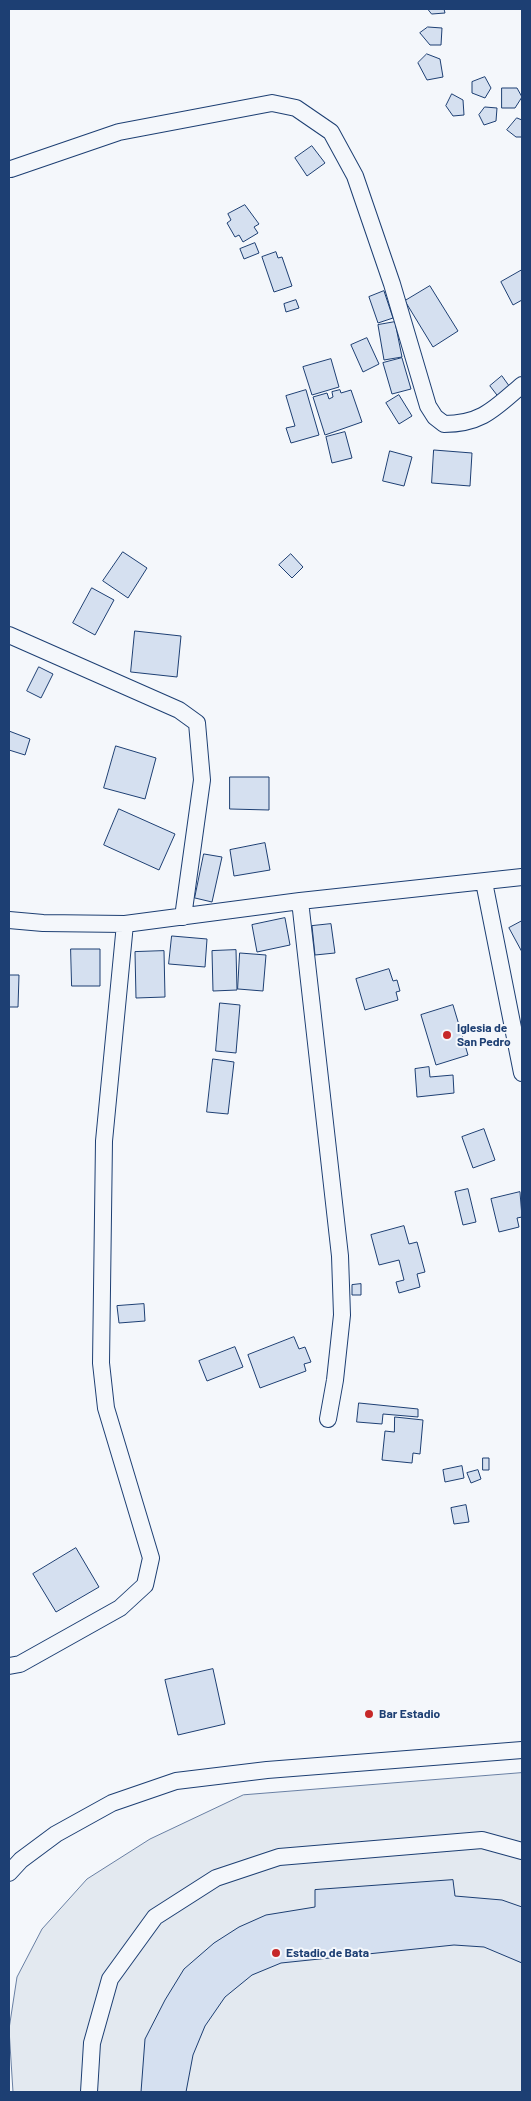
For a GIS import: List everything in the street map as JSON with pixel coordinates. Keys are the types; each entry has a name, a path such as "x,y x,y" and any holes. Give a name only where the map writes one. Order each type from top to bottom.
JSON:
{"street":[{"path":"11,169 119,132 272,102 296,108 331,132 355,176 395,294 428,406 435,418 444,424 470,422 492,412 500,402 522,385"},
{"path":"9,634 179,710 196,723 202,780 183,917"},
{"path":"9,920 43,923 124,924 300,901 522,877"},
{"path":"484,882 522,1073"},
{"path":"300,901 340,1256 342,1315 335,1380 328,1419"},
{"path":"9,1666 20,1664 120,1608 146,1584 151,1558 106,1408 100,1362 104,1140 124,924"},
{"path":"9,1873 21,1860 56,1834 112,1803 176,1781 267,1770 522,1750"},
{"path":"89,2092 92,2043 110,1979 156,1917 216,1878 279,1857 289,1856 482,1840 522,1851"}],"shaded area":[{"name":"Estadio de Bata","path":"522,1773 522,2092 13,2092 9,2029 17,1977 42,1929 87,1879 150,1839 243,1795"}],"building":[{"path":"428,9 444,9 445,13 432,14"},
{"path":"428,27 442,28 441,45 430,45 420,33"},
{"path":"427,54 440,59 443,77 427,80 418,63"},
{"path":"485,77 491,88 485,98 472,93 472,82"},
{"path":"502,88 517,88 522,97 515,108 502,108"},
{"path":"452,94 463,100 464,115 453,116 446,106"},
{"path":"485,107 497,108 496,121 484,125 479,115"},
{"path":"517,118 522,120 522,137 516,137 507,130"},
{"path":"312,146 325,163 307,176 295,158"},
{"path":"245,205 259,224 254,227 258,233 243,242 239,235 235,237 227,223 231,220 228,214"},
{"path":"255,243 259,253 244,259 240,249"},
{"path":"276,252 278,258 282,257 292,286 274,292 262,257"},
{"path":"522,270 522,300 513,305 501,282"},
{"path":"430,286 458,331 433,347 405,301"},
{"path":"384,291 393,318 378,323 369,297"},
{"path":"296,300 299,308 286,312 284,304"},
{"path":"395,322 402,357 384,360 378,325"},
{"path":"367,338 379,364 363,372 351,345"},
{"path":"402,358 411,389 392,394 383,363"},
{"path":"331,359 339,387 312,395 303,367"},
{"path":"502,376 512,390 500,399 490,386"},
{"path":"306,390 319,435 291,443 286,428 295,426 286,396"},
{"path":"340,390 341,393 351,390 362,422 325,435 313,397 327,393 329,399 333,397 332,392"},
{"path":"399,395 412,416 399,424 386,403"},
{"path":"345,432 352,458 332,463 326,437"},
{"path":"434,450 472,453 470,486 432,483"},
{"path":"390,451 412,457 404,486 383,481"},
{"path":"123,552 147,568 128,598 103,581"},
{"path":"291,554 303,567 292,578 279,565"},
{"path":"92,588 114,600 95,635 73,623"},
{"path":"135,631 181,636 177,677 131,672"},
{"path":"39,667 53,674 41,698 27,691"},
{"path":"9,731 30,739 25,755 9,750"},
{"path":"116,746 156,758 145,799 104,788"},
{"path":"230,777 269,777 269,810 230,809"},
{"path":"119,809 175,834 159,870 104,845"},
{"path":"265,843 270,870 234,876 230,850"},
{"path":"204,854 222,857 212,902 195,898"},
{"path":"285,918 290,945 257,952 252,925"},
{"path":"522,921 522,952 509,928"},
{"path":"331,924 335,953 315,955 312,926"},
{"path":"172,936 207,939 205,967 169,964"},
{"path":"71,949 100,949 100,986 72,986"},
{"path":"236,950 237,990 213,991 212,951"},
{"path":"164,951 165,997 136,998 135,952"},
{"path":"240,953 266,955 263,991 238,989"},
{"path":"389,969 393,981 397,980 400,991 396,992 398,1000 365,1010 356,979"},
{"path":"9,975 19,975 18,1007 9,1007"},
{"path":"220,1003 240,1005 236,1053 216,1051"},
{"path":"453,1005 468,1055 436,1065 421,1015"},
{"path":"213,1059 234,1062 228,1114 207,1112"},
{"path":"429,1067 430,1077 453,1075 454,1093 417,1097 415,1069"},
{"path":"484,1129 495,1160 473,1168 462,1137"},
{"path":"468,1189 476,1222 463,1225 455,1192"},
{"path":"520,1192 522,1217 517,1218 519,1227 499,1232 491,1199"},
{"path":"404,1226 409,1244 417,1242 425,1272 417,1274 420,1287 399,1293 396,1282 404,1280 399,1260 379,1265 371,1235"},
{"path":"361,1284 361,1295 352,1295 352,1285"},
{"path":"144,1304 145,1321 119,1323 117,1306"},
{"path":"294,1337 299,1349 305,1347 311,1362 304,1364 306,1371 260,1388 248,1355"},
{"path":"235,1347 243,1367 207,1381 199,1361"},
{"path":"359,1403 418,1409 418,1417 383,1414 382,1424 357,1422"},
{"path":"395,1417 423,1420 420,1454 413,1453 412,1463 382,1460 385,1431 394,1432"},
{"path":"483,1458 489,1458 489,1470 483,1470"},
{"path":"462,1466 464,1478 445,1482 443,1470"},
{"path":"478,1470 481,1479 471,1483 467,1473"},
{"path":"466,1505 469,1522 454,1524 451,1508"},
{"path":"76,1548 99,1587 56,1612 33,1574"},
{"path":"213,1669 225,1724 178,1735 165,1680"},
{"path":"453,1880 455,1896 502,1900 522,1907 522,1963 484,1947 454,1945 281,1963 252,1975 225,1997 205,2026 193,2055 186,2092 141,2092 145,2039 165,2000 184,1969 214,1943 239,1927 266,1915 315,1907 315,1890"}],"place":[{"name":"Iglesia de San Pedro","path":"447,1035"},
{"name":"Bar Estadio","path":"369,1714"},
{"name":"Estadio de Bata","path":"276,1953"}]}
